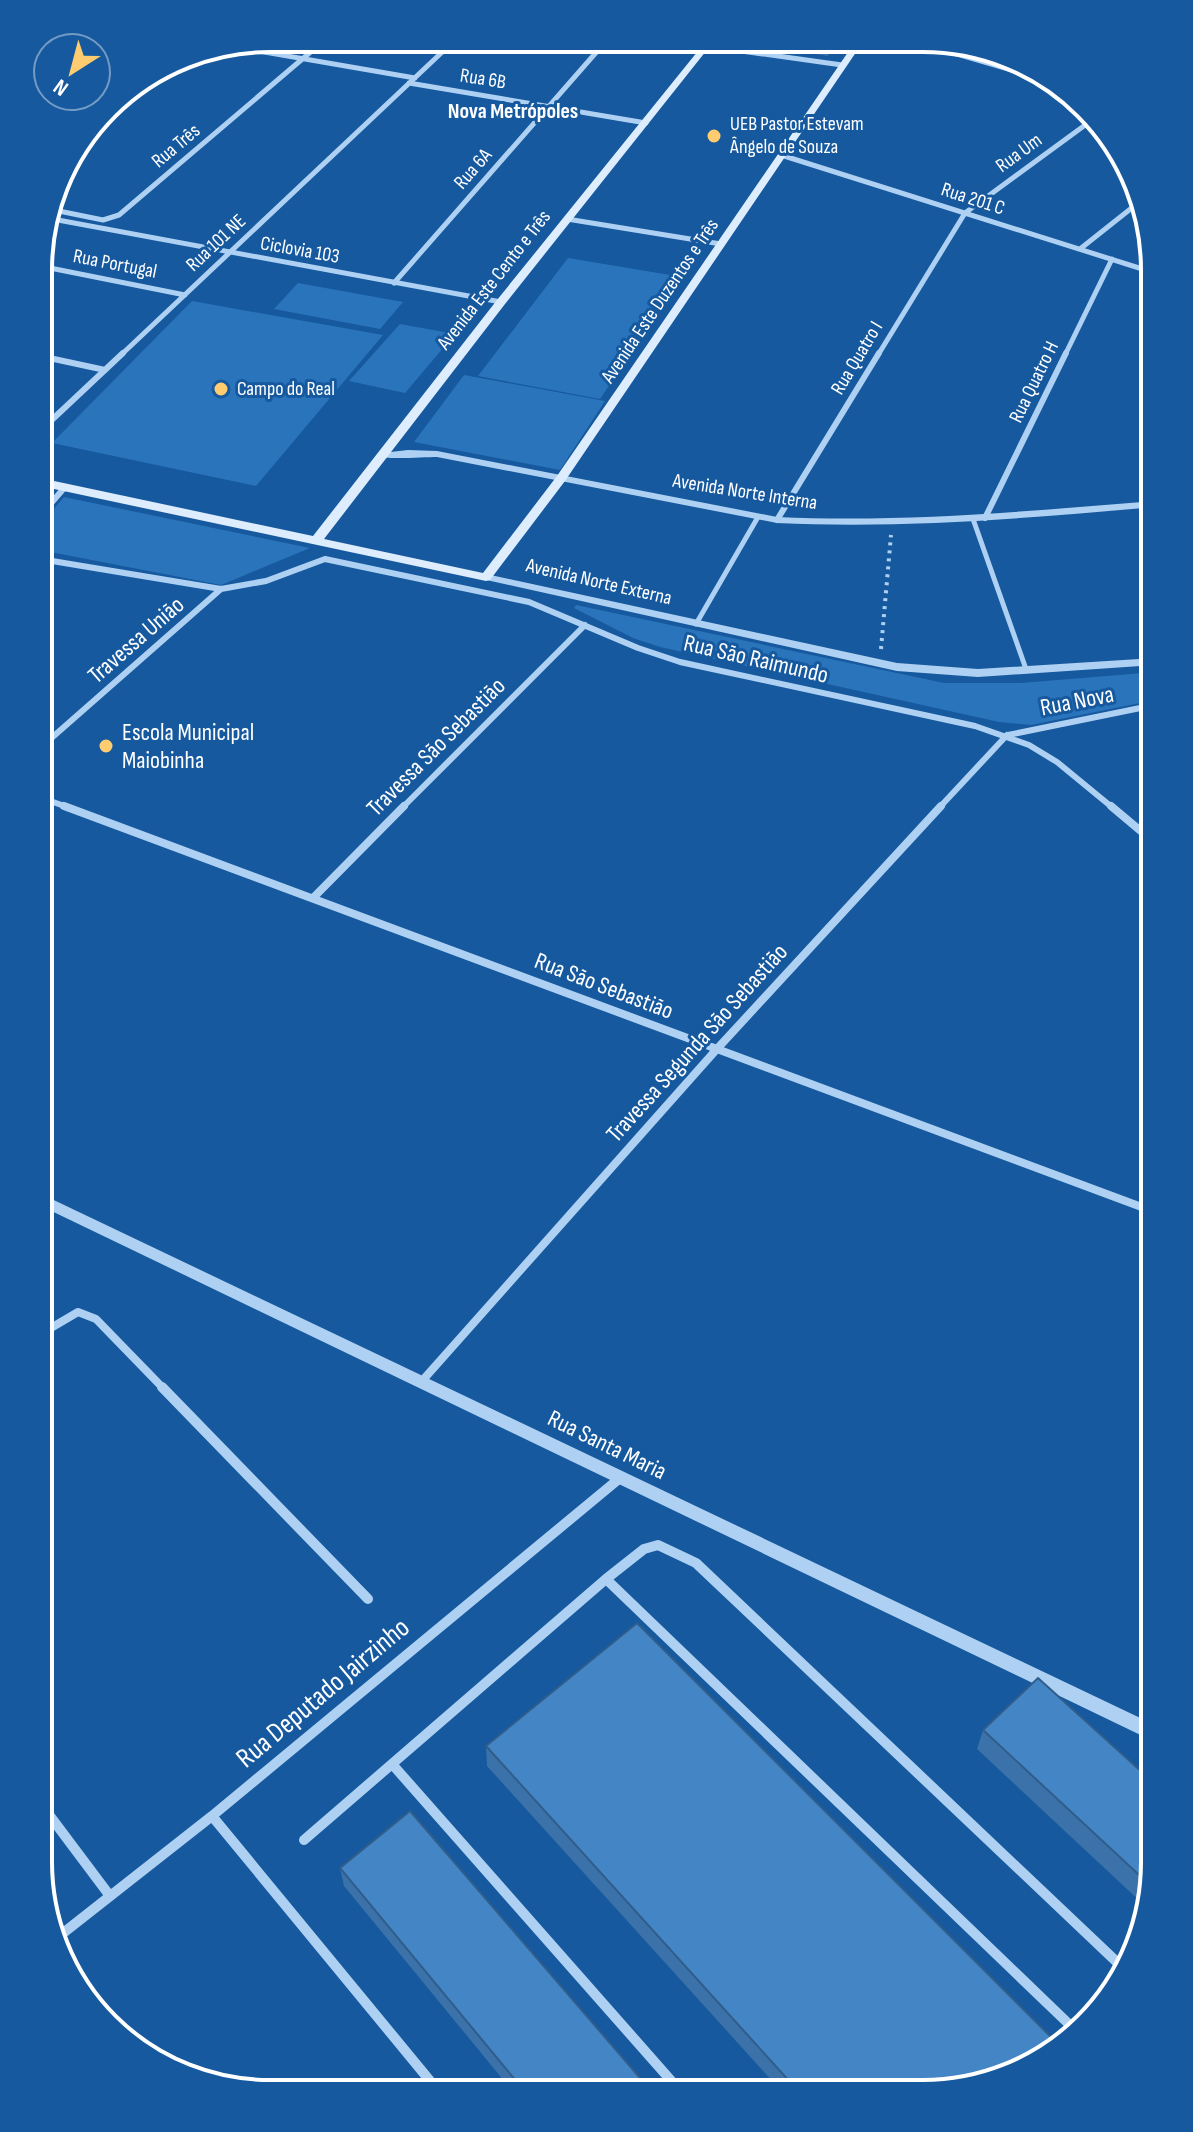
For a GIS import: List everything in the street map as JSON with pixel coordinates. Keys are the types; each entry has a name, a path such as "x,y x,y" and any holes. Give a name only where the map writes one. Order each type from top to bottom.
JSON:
{"main road":[{"name":"Avenida Este Cento e Três","path":"316,541 501,302 701,52"},
{"name":"Avenida Este Duzentos e Três","path":"486,577 561,478 852,52"},
{"name":"Avenida Norte Externa","path":"52,484 486,577"}],"street":[{"path":"265,52 359,68 412,81"},
{"name":"Rua Três","path":"60,211 103,220 119,215 311,52"},
{"name":"Rua 101 NE","path":"52,420 442,52"},
{"name":"Rua 6A","path":"394,283 596,52"},
{"name":"Avenida Este Cento e Três","path":"763,52 842,65"},
{"name":"Rua 6B","path":"412,81 646,123"},
{"name":"Rua Um","path":"965,213 1086,125"},
{"name":"Rua 201 C","path":"781,155 1141,268"},
{"path":"1080,249 1131,208"},
{"name":"Rua Quatro I","path":"777,520 965,213"},
{"path":"567,219 721,244"},
{"name":"Ciclovia 103","path":"58,220 501,302"},
{"name":"Rua Quatro H","path":"985,518 1112,259"},
{"name":"Rua Portugal","path":"52,268 185,295"},
{"path":"52,359 105,370"},
{"name":"Avenida Norte Interna","path":"382,456 437,454 777,520 892,522 973,519 1141,505"},
{"path":"52,502 65,487"},
{"path":"52,561 221,589 266,581 325,559 335,545"},
{"name":"Rua São Raimundo","path":"325,559 529,602 638,648 680,662 1007,735 1057,762 1141,831"},
{"name":"Avenida Norte Externa","path":"486,577 879,664 951,672 1141,662"},
{"name":"Travessa União","path":"52,738 221,589"},
{"name":"Travessa São Sebastião","path":"314,897 585,625"},
{"name":"Rua Nova","path":"1007,735 1141,708"},
{"name":"Travessa Segunda São Sebastião","path":"422,1381 716,1050 1007,735"},
{"name":"Rua São Sebastião","path":"52,802 1141,1207"},
{"name":"Rua Santa Maria","path":"52,1205 1141,1727"},
{"path":"52,1327 78,1312 96,1319 368,1599"},
{"name":"Rua Deputado Jairzinho","path":"64,1932 212,1816 620,1478"},
{"path":"304,1840 606,1579 644,1549 658,1545 675,1550 696,1563 1117,1962"},
{"path":"606,1579 1069,2024"},
{"path":"392,1764 671,2080"},
{"path":"212,1816 429,2080"},
{"path":"52,1819 110,1896"}],"lane":[{"path":"696,625 758,517"},
{"path":"973,519 1026,669"}],"path":[{"path":"879,664 892,522"}],"shaded area":[{"path":"568,258 682,277 600,399 478,376"},
{"path":"298,283 403,302 380,329 274,309"},
{"name":"Campo do Real","path":"192,301 383,335 256,486 52,443"},
{"path":"400,324 455,334 405,393 349,381"},
{"path":"464,375 605,401 560,470 414,442"},
{"path":"64,497 310,548 221,585 52,552 52,511"},
{"path":"576,605 944,683 1021,683 1141,673 1141,703 1031,725 999,722 660,647 633,638 574,608"}],"building":[{"path":"637,1623 1052,2038 1007,2063 966,2076 923,2080 788,2080 486,1746"},
{"path":"1038,1678 1141,1771 1141,1877 983,1730"},
{"path":"410,1811 642,2080 515,2080 340,1868"}],"place":[{"name":"UEB Pastor Estevam Ângelo de Souza","path":"714,136"},
{"name":"Campo do Real","path":"221,389"},
{"name":"Escola Municipal Maiobinha","path":"106,746"}],"district":[{"name":"Nova Metrópoles","path":"513,111"}]}
